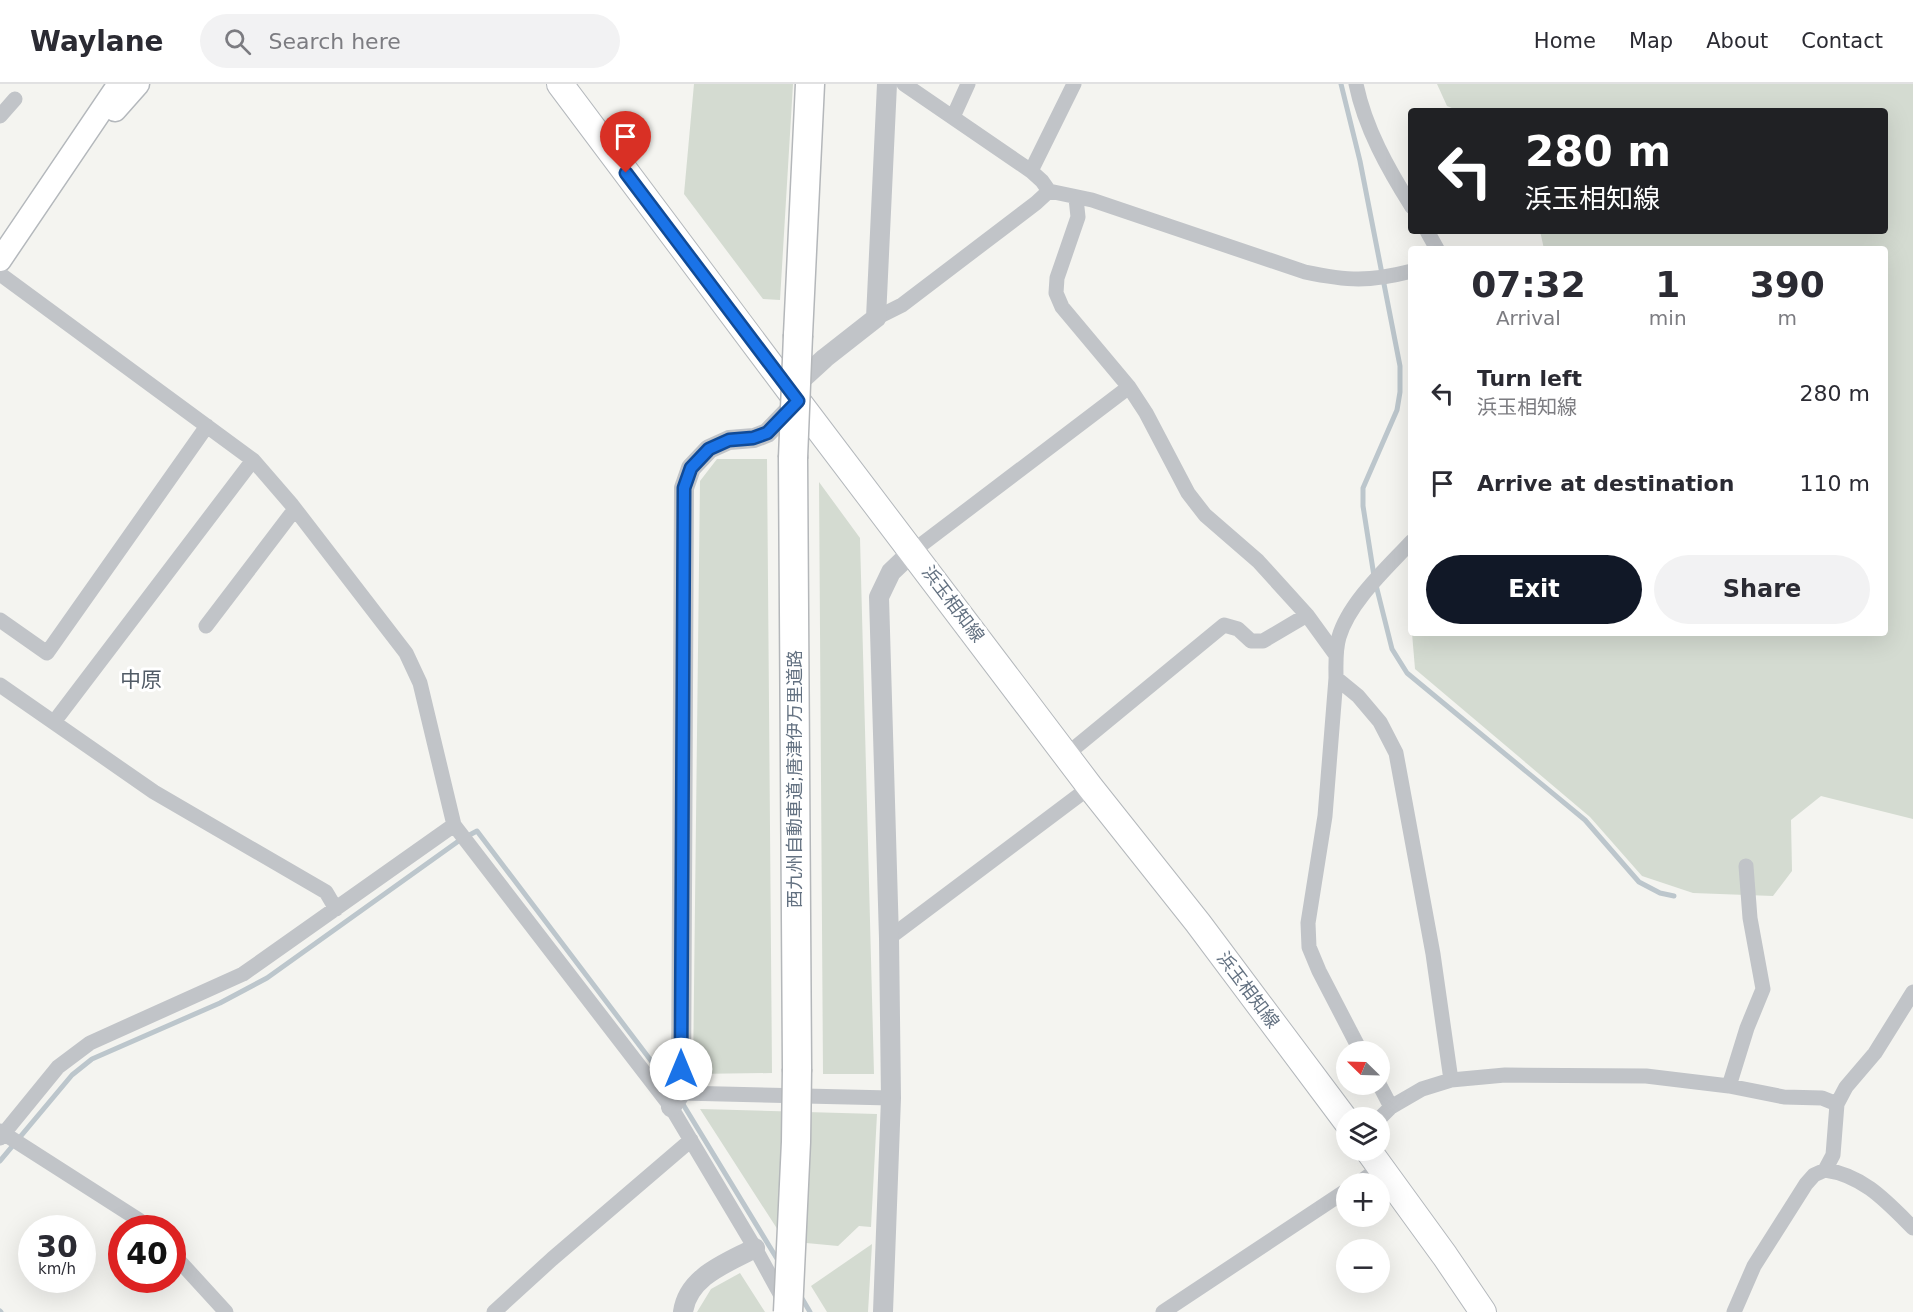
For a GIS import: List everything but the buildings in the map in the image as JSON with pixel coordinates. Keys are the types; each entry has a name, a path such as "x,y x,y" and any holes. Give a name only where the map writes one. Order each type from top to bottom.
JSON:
{"highway":[{"name":"西九州自動車道;唐津伊万里道路","path":"789,1312 797,1069 793,459 810,84"},
{"name":"西九州自動車道;唐津伊万里道路","path":"802,246 820,84"}],"main road":[{"path":"0,260 119,84"},
{"path":"69,160 138,84"},
{"name":"浜玉相知線","path":"560,84 1090,787 1198,923 1336,1107"},
{"path":"1376,1161 1483,1312"}],"street":[{"path":"876,318 887,84"},
{"path":"904,84 1031,171 1049,191 1092,200 1305,272 1337,279 1372,280 1408,272"},
{"path":"953,117 968,84"},
{"path":"1031,171 1074,84"},
{"path":"1356,84 1367,121 1393,177 1408,201"},
{"path":"0,116 15,99"},
{"path":"676,1100 684,488 691,468 709,449 729,440 753,438 767,433 825,358 876,318 902,305 1049,191"},
{"path":"1076,198 1078,218 1057,278 1056,293 1062,307 1129,387 1146,413 1188,493 1205,515 1258,561 1306,615 1336,655"},
{"path":"0,274 253,460 406,653 420,683 456,827 676,1100 691,1140 755,1248 789,1312"},
{"path":"883,1312 891,1098 889,938 879,597 891,572 913,551 1129,387"},
{"path":"0,620 48,653 207,426"},
{"path":"54,722 253,460"},
{"path":"206,626 294,509"},
{"path":"1356,1041 1319,971 1309,947 1308,923 1326,816 1336,655 1340,635 1347,620 1374,583 1408,545"},
{"path":"1066,755 1224,625 1238,629 1251,640 1263,641 1306,615"},
{"path":"1336,678 1358,696 1380,722 1396,753 1433,954 1451,1080"},
{"path":"0,685 154,792 326,892 336,909"},
{"path":"889,938 1090,787"},
{"path":"129,1215 1,1134 58,1066 90,1043 243,974 456,827"},
{"path":"1729,1086 1746,1028 1763,989 1750,918 1746,866"},
{"path":"1825,1170 1833,1155 1837,1104 1846,1087 1875,1053 1913,992"},
{"path":"1390,1110 1422,1089 1451,1080 1505,1075 1646,1076 1729,1086 1784,1097 1822,1098 1837,1104"},
{"path":"676,1100 891,1098"},
{"path":"494,1312 691,1140"},
{"path":"1734,1312 1754,1266 1814,1175 1825,1170 1846,1174 1871,1188 1913,1228"},
{"path":"1163,1312 1336,1197"},
{"path":"683,1312 690,1290 702,1277 755,1248"},
{"path":"186,1268 226,1312"}],"shaded area":[{"path":"694,84 793,84 780,300 763,299 684,194"},
{"path":"1437,84 1913,84 1913,819 1821,796 1791,820 1792,871 1773,896 1693,893 1642,876 1590,817 1415,669 1412,636 1888,636 1888,246 1543,246 1541,234 1888,234 1888,108 1452,108 1447,106"},
{"path":"717,459 767,459 772,1073 693,1074 700,481"},
{"path":"819,482 860,538 874,1074 823,1074"},
{"path":"700,1109 877,1114 871,1227 859,1226 838,1246 785,1241"},
{"path":"872,1244 868,1312 827,1312 811,1286"},
{"path":"740,1273 765,1312 697,1312 711,1289"}],"waterway":[{"path":"1341,84 1360,161 1400,366 1397,410 1363,488 1363,506 1374,576"},
{"path":"1376,585 1392,649 1407,673 1585,820 1639,882 1660,893 1674,896"},
{"path":"0,1161 72,1075 92,1059 220,1003 267,978 460,840 477,831 674,1091"},
{"path":"681,1101 779,1262"},
{"path":"800,1295 810,1312"}],"district":[{"name":"中原","path":"141,680"}],"route":[{"path":"626,173 798,401 767,433 753,438 729,440 709,449 691,468 684,488 681,1069"}]}
